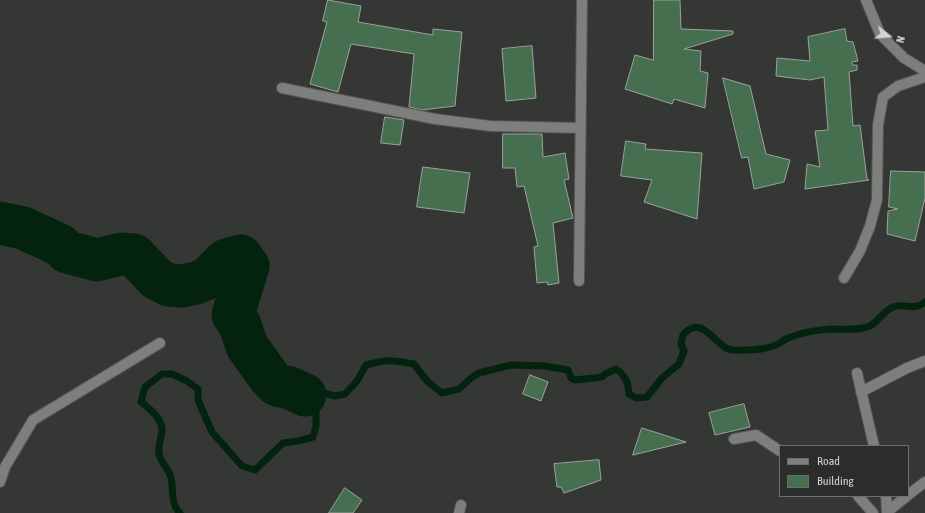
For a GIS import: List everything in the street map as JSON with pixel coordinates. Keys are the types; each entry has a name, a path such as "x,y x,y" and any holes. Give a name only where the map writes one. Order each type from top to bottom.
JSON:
{"street":[{"path":"579,281 582,128 582,0"},
{"path":"866,0 880,34 904,58 925,71"},
{"path":"844,278 860,251 878,200 878,125 883,98 898,86 925,77"},
{"path":"282,88 435,120 491,126 582,128"},
{"path":"0,482 5,467 33,420 160,343"},
{"path":"861,392 907,368 925,361"},
{"path":"857,373 874,445"},
{"path":"734,439 756,435 779,450"},
{"path":"909,495 925,482"},
{"path":"859,497 873,513"},
{"path":"886,497 887,512"},
{"path":"887,512 907,497"}],"building":[{"path":"328,0 361,6 358,22 433,35 433,29 462,32 455,106 422,110 409,107 414,54 351,44 338,92 310,84 327,22 323,21"},
{"path":"654,0 680,0 681,29 733,31 733,34 684,49 701,51 700,71 708,73 705,108 674,99 672,104 625,89 635,55 653,60"},
{"path":"845,29 847,41 853,42 858,61 852,62 852,65 857,65 857,70 849,72 853,126 860,125 867,179 869,180 805,189 807,164 820,167 815,131 828,130 824,77 810,80 776,76 777,58 810,61 808,37"},
{"path":"532,46 536,98 506,101 502,49"},
{"path":"723,78 750,86 766,154 790,160 784,182 754,189 748,157 742,158"},
{"path":"385,117 404,120 400,145 381,143"},
{"path":"503,134 542,134 543,157 565,153 569,179 564,180 573,218 553,223 559,283 548,285 547,282 537,283 534,247 538,246 524,186 517,187 515,168 503,168"},
{"path":"626,141 646,144 645,149 702,153 697,219 644,202 652,180 621,176"},
{"path":"423,167 470,173 464,213 417,207"},
{"path":"891,171 925,172 925,198 915,241 887,234 888,211 898,209 889,207"},
{"path":"530,375 548,382 541,401 523,394"},
{"path":"744,404 750,427 715,435 709,413"},
{"path":"642,428 686,442 633,455"},
{"path":"599,460 601,480 564,493 561,487 557,487 554,464"},
{"path":"345,488 362,500 353,513 329,513"}],"waterway":[{"path":"0,223 23,228 60,245 67,252 97,260 121,254 134,255 157,279 169,285 182,286 196,283 208,278 226,260 241,256 248,266 233,315 240,325 247,346 269,377 277,385 290,388 305,395"},
{"path":"305,395 320,392 335,396 345,394 357,381 366,365 390,361 414,364 428,382 442,393 459,389 479,373 511,365 545,366 568,370 571,378 575,380 602,377 616,369 626,380 629,394 636,398 647,397 662,378 679,364 684,351 681,344 683,335 689,329 696,327 701,328 722,346 730,350 753,350 767,348 791,337 808,332 831,329 865,328 873,324 890,308 898,306 912,307 925,302"},
{"path":"180,513 175,505 170,475 159,453 162,427 155,414 141,402 145,387 162,374 172,374 187,381 198,389 198,400 212,432 242,466 255,470 283,443 313,437 316,426 316,403 305,395"}]}
